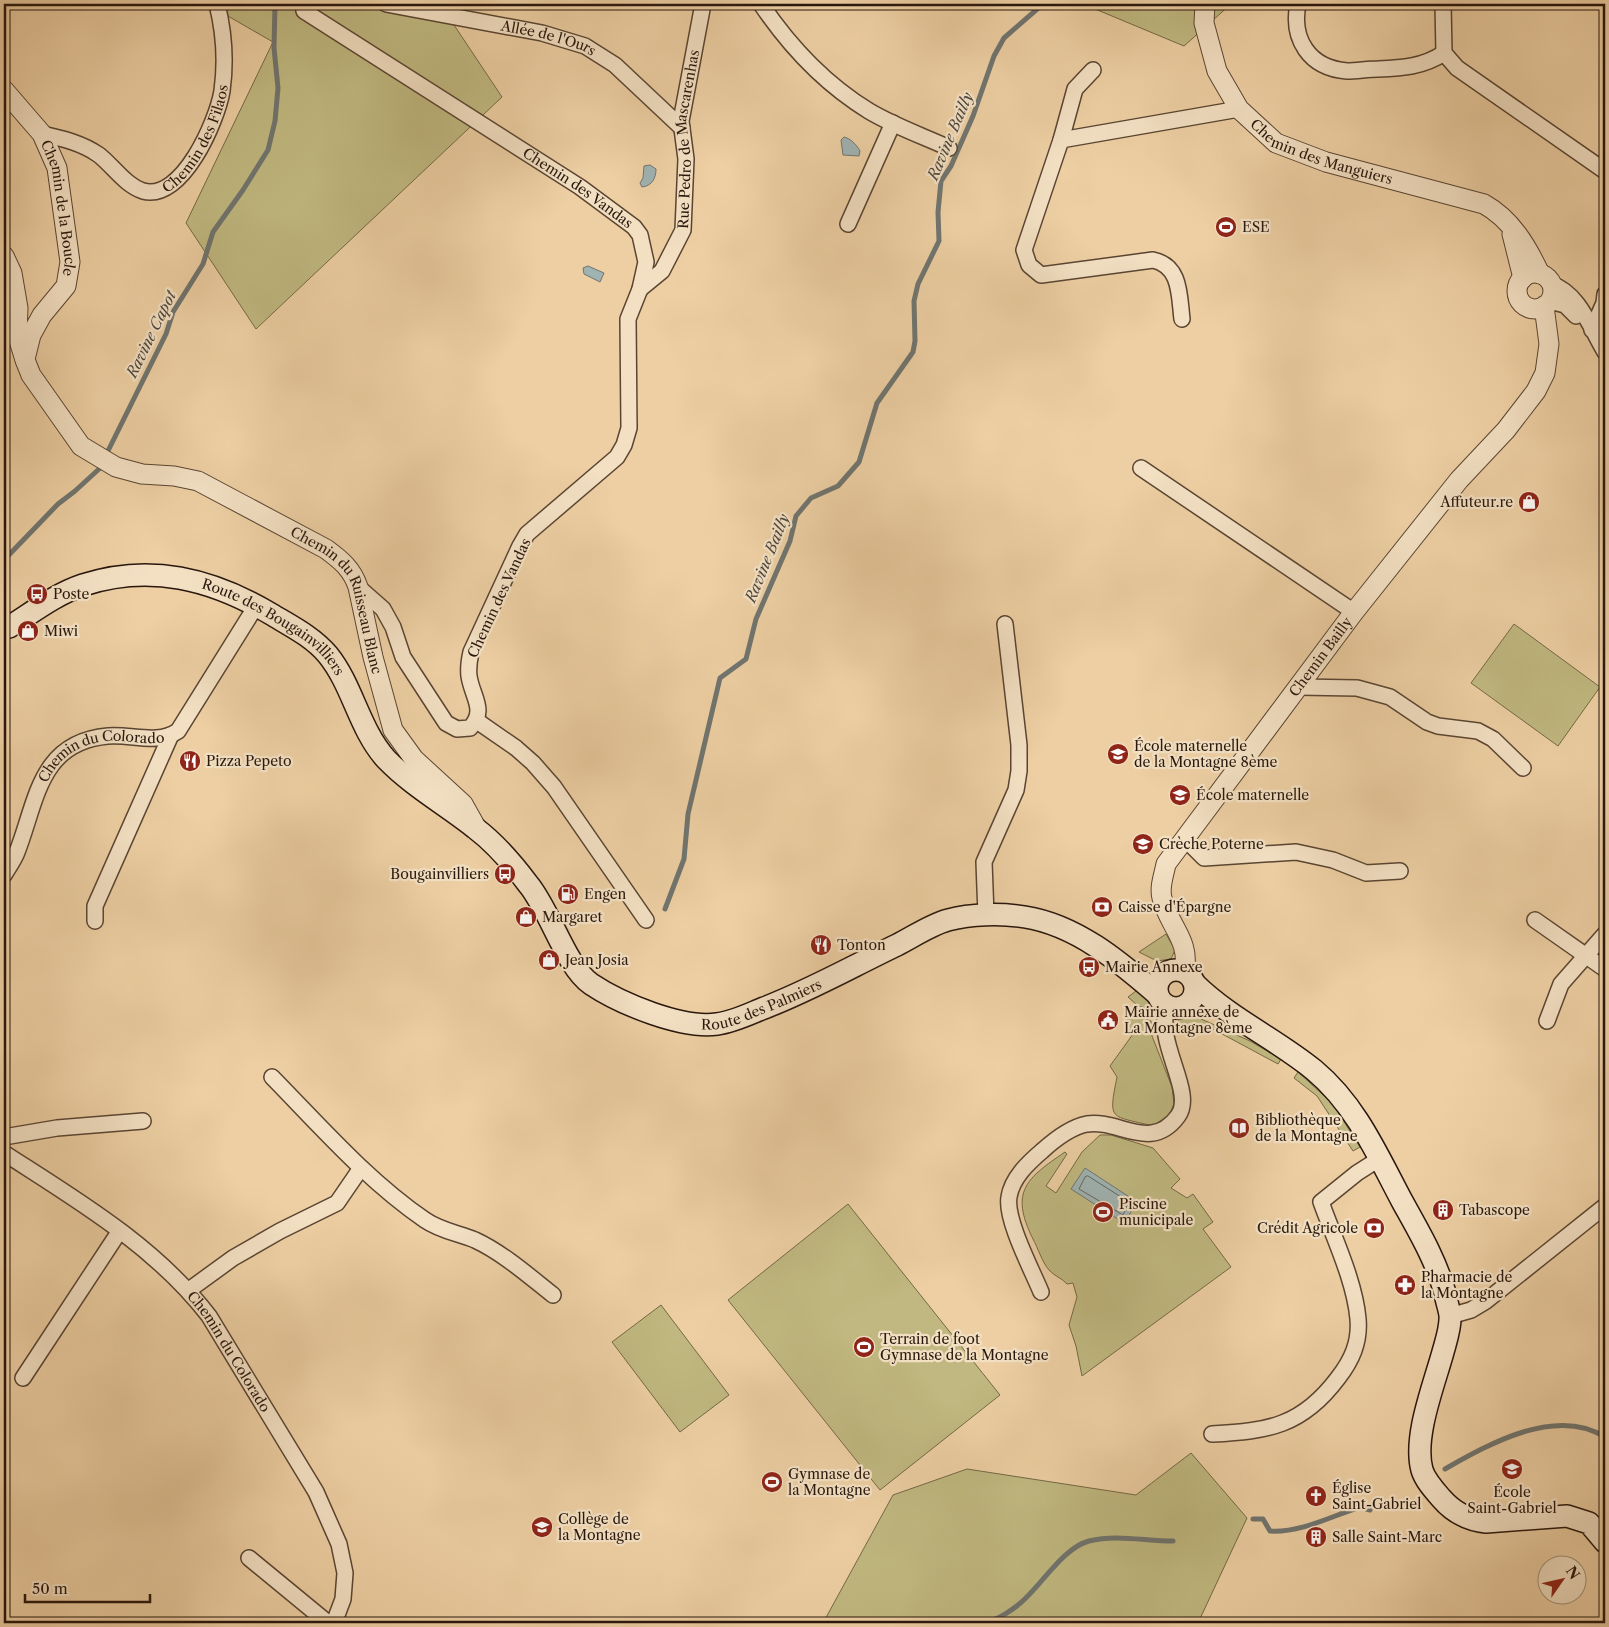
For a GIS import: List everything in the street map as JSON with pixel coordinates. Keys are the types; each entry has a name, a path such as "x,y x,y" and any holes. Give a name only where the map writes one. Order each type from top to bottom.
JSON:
{"main road":[{"name":"Route des Bougainvilliers","path":"4,628 9,627 65,593 84,585 116,578 163,574 181,577 221,590 256,606 309,637 327,653 340,673 372,740 385,758 405,776 478,830"},
{"name":"Route des Palmiers","path":"478,830 506,858 536,893 578,972 589,983 622,1000 691,1024 718,1024 746,1015 779,1002 945,921 986,915 1025,917 1063,929 1107,953 1170,1002 1244,1024"},
{"name":"Route des Palmiers","path":"1107,953 1182,976 1244,1024 1296,1056 1337,1092 1354,1114 1428,1247 1444,1290 1450,1316 1447,1336 1420,1435 1422,1471 1430,1485 1448,1505 1470,1519 1486,1522 1567,1516 1589,1523 1605,1542"},
{"path":"1182,976 1194,997 1170,1002 1159,981 1182,976"}],"street":[{"name":"Chemin des Filaos","path":"42,134 66,138 98,154 134,186 142,190 151,192 166,188 182,174 203,143 221,94 224,53 217,4"},
{"name":"Allée de l'Ours","path":"386,4 542,33 585,46 616,65 682,128"},
{"name":"Rue Pedro de Mascarenhas","path":"640,289 662,271 683,230 686,159 681,120 703,4"},
{"path":"762,4 792,46 819,74 846,96 892,123 949,148"},
{"name":"Chemin des Manguiers","path":"1205,4 1204,23 1210,51 1217,71 1239,109 1276,143 1326,162 1470,198 1497,211 1529,250 1540,292 1559,287 1582,309 1605,352"},
{"path":"1298,4 1296,27 1306,51 1324,66 1346,71 1408,67 1430,62 1444,53"},
{"path":"1443,4 1444,53 1457,68 1605,171"},
{"name":"Chemin des Vandas","path":"304,11 580,187 624,218 640,235 645,254 646,262 640,289 628,319 630,428 624,445 617,457 527,534 520,546 470,652 469,678 478,709 477,721"},
{"path":"1093,70 1074,89 1061,140 1024,250 1029,265 1041,275 1153,260 1161,262 1173,271 1176,278 1182,319"},
{"name":"Chemin de la Boucle","path":"4,90 42,134 57,168 70,262 66,286 42,315 31,335 25,360"},
{"path":"1061,140 1239,109"},
{"path":"848,224 892,123"},
{"path":"4,256 12,273 18,308 17,334 25,360"},
{"name":"Chemin Bailly","path":"1182,976 1186,954 1162,898 1161,886 1166,864 1354,612 1459,480 1506,430 1536,391 1545,373 1546,361 1540,292"},
{"path":"1592,330 1604,303 1605,294"},
{"path":"18,308 21,314 29,317 42,315"},
{"name":"Chemin du Ruisseau Blanc","path":"25,360 31,375 81,446 116,467 142,474 174,476 198,481 326,550 345,563 355,576 373,657 394,730 414,759 463,804 478,830"},
{"path":"1141,468 1354,612"},
{"path":"358,587 383,609 393,627 404,657 446,722 457,729 470,728 477,721 516,748 549,781 646,920"},
{"name":"Chemin du Colorado","path":"4,875 17,854 39,786 46,773 63,752 90,739 106,736 121,735 153,739 170,737 184,724 256,606"},
{"path":"986,915 984,862 1016,790 1019,771 1005,624"},
{"path":"1299,687 1357,688 1390,697 1427,722 1438,726 1478,731 1493,739 1523,768"},
{"path":"95,921 95,906 170,737"},
{"path":"1184,838 1204,858 1296,852 1333,860 1366,873 1400,870"},
{"path":"1535,920 1605,969"},
{"path":"1547,1021 1561,984 1605,934"},
{"path":"1041,1292 1010,1217 1009,1197 1015,1180 1025,1167 1052,1142 1086,1124 1104,1125 1139,1134 1154,1133 1169,1126 1180,1115 1182,1101 1181,1084 1175,1070 1163,1025 1170,1002"},
{"path":"272,1077 361,1168 427,1221 449,1233 475,1240 520,1269 553,1295"},
{"path":"4,1137 57,1128 143,1121"},
{"name":"Chemin du Colorado","path":"4,1153 92,1209 119,1232 165,1266 189,1290 218,1331 316,1492 330,1520 339,1544 344,1573 343,1599 334,1623"},
{"path":"1212,1434 1261,1429 1296,1419 1312,1409 1324,1398 1347,1366 1357,1343 1358,1316 1350,1284 1321,1202 1379,1159"},
{"path":"189,1290 233,1258 280,1230 337,1204 361,1168"},
{"path":"1450,1316 1472,1310 1486,1301 1605,1206"},
{"path":"23,1378 119,1232"},
{"path":"249,1558 328,1623"}],"shaded area":[{"path":"207,4 440,4 502,97 256,329 186,223 273,42"},
{"path":"1083,4 1231,4 1184,46"},
{"path":"1514,624 1600,687 1558,746 1471,683"},
{"path":"1166,934 1175,950 1171,959 1157,961 1139,952"},
{"path":"1140,988 1153,1010 1138,1006 1128,997"},
{"path":"1130,1012 1151,1021 1152,1036 1172,1087 1174,1104 1169,1115 1153,1126 1120,1118 1113,1109 1117,1077 1110,1066 1133,1034 1126,1026"},
{"path":"1199,1018 1250,1041 1281,1059 1278,1064 1211,1028 1197,1025 1195,1037 1178,1031 1176,1025 1179,1019"},
{"path":"1298,1072 1333,1104 1360,1147 1353,1151 1317,1096 1294,1078"},
{"path":"1100,1135 1111,1135 1153,1148 1180,1179 1171,1188 1187,1198 1193,1194 1213,1222 1203,1229 1231,1267 1082,1376 1076,1346 1069,1325 1077,1297 1073,1283 1067,1284 1051,1272 1044,1263 1026,1223 1023,1197 1026,1187 1032,1178 1065,1152 1067,1154 1046,1186 1056,1193 1082,1152"},
{"name":"Terrain de foot Gymnase de la Montagne","path":"848,1204 1000,1395 880,1490 728,1300"},
{"path":"661,1305 729,1395 680,1432 612,1342"},
{"path":"1191,1453 1247,1518 1198,1623 823,1623 893,1495 967,1469 1136,1495"}],"water":[{"path":"844,137 851,140 857,146 860,151 859,156 843,155 841,140"},
{"path":"650,165 656,169 654,178 651,183 642,187 640,183 643,178 644,166"},
{"path":"588,266 604,273 600,282 584,274 583,268"},
{"path":"1085,1168 1137,1202 1124,1223 1071,1189"}],"waterway":[{"name":"Ravine Capot","path":"4,560 58,504 99,469 166,334 173,312 203,264 213,232 243,190 268,150 275,121 278,88 274,48 275,4"},
{"name":"Ravine Bailly","path":"665,909 684,859 688,814 720,678 746,659 756,619 790,541 796,516 811,498 838,486 859,462 877,403 913,352 915,341 914,301 918,284 939,241 938,212 941,181 951,166 973,116 994,56 1004,38 1043,4"},
{"path":"1445,1469 1502,1440 1544,1427 1566,1425 1586,1428 1605,1437"},
{"path":"1253,1519 1263,1519 1270,1531 1281,1531 1304,1527 1360,1507 1370,1510"},
{"path":"969,1623 992,1620 1013,1609 1026,1598 1060,1560 1079,1545 1089,1541 1110,1538 1173,1541"}],"place":[{"name":"ESE","path":"1226,227"},
{"name":"Affuteur.re","path":"1529,502"},
{"name":"Poste","path":"37,594"},
{"name":"Miwi","path":"28,631"},
{"name":"École maternelle de la Montagne 8ème","path":"1118,754"},
{"name":"Pizza Pepeto","path":"190,761"},
{"name":"École maternelle","path":"1180,795"},
{"name":"Crèche Poterne","path":"1143,844"},
{"name":"Bougainvilliers","path":"505,874"},
{"name":"Engen","path":"568,894"},
{"name":"Caisse d'Épargne","path":"1102,907"},
{"name":"Margaret","path":"526,917"},
{"name":"Tonton","path":"821,945"},
{"name":"Jean Josia","path":"549,960"},
{"name":"Mairie Annexe","path":"1089,967"},
{"name":"Mairie annexe de La Montagne 8ème","path":"1108,1020"},
{"name":"Bibliothèque de la Montagne","path":"1239,1128"},
{"name":"Tabascope","path":"1443,1210"},
{"name":"Piscine municipale","path":"1103,1212"},
{"name":"Crédit Agricole","path":"1374,1228"},
{"name":"Pharmacie de la Montagne","path":"1405,1285"},
{"name":"Terrain de foot Gymnase de la Montagne","path":"864,1347"},
{"name":"École Saint-Gabriel","path":"1512,1469"},
{"name":"Gymnase de la Montagne","path":"772,1482"},
{"name":"Église Saint-Gabriel","path":"1316,1496"},
{"name":"Collège de la Montagne","path":"542,1527"},
{"name":"Salle Saint-Marc","path":"1316,1537"}]}
